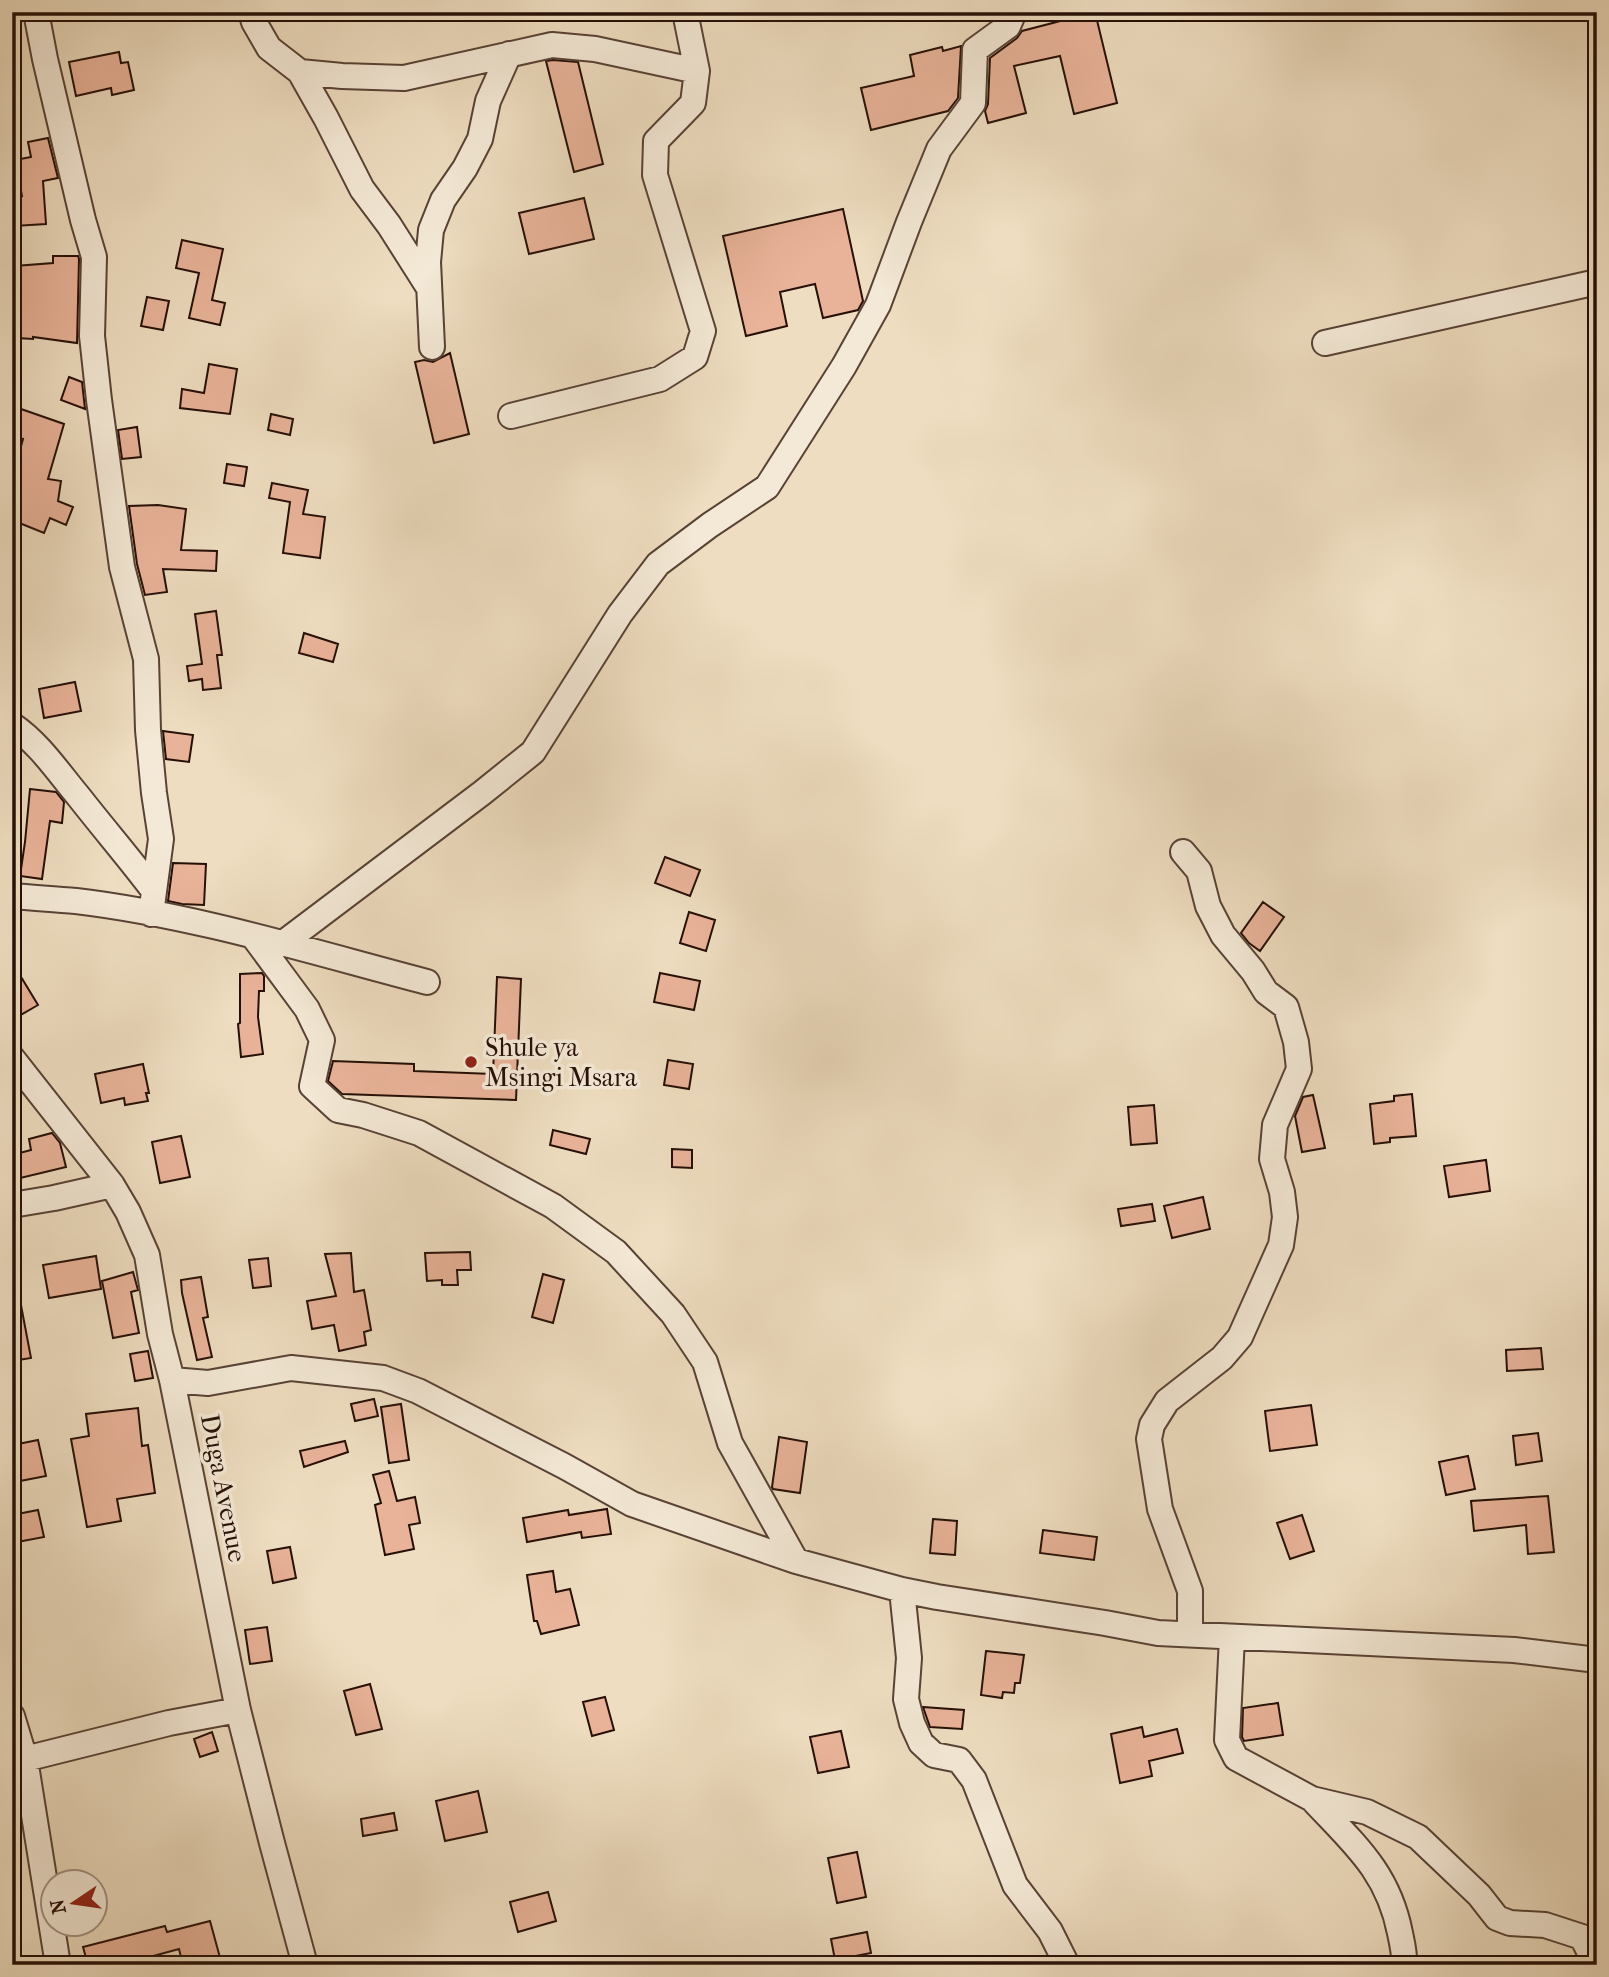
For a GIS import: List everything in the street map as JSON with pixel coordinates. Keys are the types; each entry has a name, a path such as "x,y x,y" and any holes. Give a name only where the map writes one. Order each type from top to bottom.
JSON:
{"street":[{"path":"36,12 83,220 94,257 92,336 99,400 122,567 146,659 150,742 161,839 153,902"},
{"path":"251,12 269,48 300,72 362,189 389,225 429,288"},
{"path":"511,416 660,379 695,356 703,331 655,175 656,141 693,103 697,71 685,12"},
{"path":"282,944 533,752 620,614 658,564 767,487 844,366 878,305 939,149 972,103 975,51 1008,26 1014,12"},
{"path":"300,72 404,78 552,45 584,48 697,71"},
{"path":"432,346 428,262 431,230 443,200 465,168 480,139 488,101 509,54"},
{"path":"1325,343 1597,282"},
{"path":"12,725 51,762 121,847 153,902"},
{"path":"1183,852 1199,870 1208,906 1223,935 1253,971 1266,992 1286,1007 1296,1042 1299,1069 1275,1125 1272,1158 1282,1192 1285,1217 1281,1245 1240,1337 1222,1358 1167,1401 1152,1425 1149,1439 1160,1509 1190,1591 1190,1633"},
{"path":"12,896 78,901 153,902 253,936 427,982"},
{"path":"253,936 307,1009 322,1040 312,1086 325,1099 338,1110 419,1133 553,1206 616,1252 673,1314 705,1362 730,1443 796,1561"},
{"name":"Duga Avenue","path":"12,1058 112,1185 128,1212 146,1255 238,1710 305,1965"},
{"path":"12,1205 112,1185"},
{"path":"172,1380 208,1383 292,1368 383,1378 418,1391 632,1504 796,1561 902,1590 1158,1633 1514,1650 1597,1660"},
{"path":"902,1590 909,1658 906,1699 920,1743 934,1755 959,1760 974,1780 1015,1885 1050,1931 1068,1965"},
{"path":"1232,1637 1227,1740 1236,1758 1312,1799 1367,1812 1418,1837 1479,1895 1497,1918 1510,1923 1545,1925 1583,1937 1597,1965"},
{"path":"25,1759 169,1723 238,1710"},
{"path":"12,1716 25,1759 58,1965"},
{"path":"1312,1799 1366,1857 1385,1885 1397,1916 1405,1957 1404,1965"}],"building":[{"path":"1095,12 1117,103 1074,114 1060,56 1014,66 1026,113 988,123 985,111 988,104 990,58 1017,38 1022,31"},
{"path":"961,46 958,98 948,111 871,130 861,88 914,76 910,55 942,47 943,51"},
{"path":"119,52 121,63 128,62 134,90 112,95 111,88 76,96 69,62"},
{"path":"546,61 578,62 603,164 574,172"},
{"path":"48,138 58,178 43,181 46,224 14,226 12,197 22,196 15,160 31,157 28,142"},
{"path":"584,198 594,239 529,254 519,213"},
{"path":"843,209 863,301 858,310 823,318 815,284 780,292 787,326 746,336 723,236"},
{"path":"182,240 223,249 212,300 225,303 220,325 189,318 199,273 176,268"},
{"path":"53,256 78,256 79,259 77,343 33,337 17,338 15,266 53,263"},
{"path":"147,297 169,301 163,330 141,326"},
{"path":"450,353 469,434 434,443 415,362 433,362"},
{"path":"209,364 237,369 230,414 180,408 182,389 204,393"},
{"path":"69,377 82,382 85,409 61,400"},
{"path":"21,409 64,424 48,479 61,481 58,501 73,507 66,525 50,518 44,533 12,520 14,472 23,439 12,436 12,433"},
{"path":"271,414 293,419 290,435 268,430"},
{"path":"137,427 141,457 122,459 118,430"},
{"path":"227,464 247,467 244,486 224,483"},
{"path":"272,483 308,490 303,514 325,517 320,558 283,553 290,502 269,498"},
{"path":"158,505 186,509 181,550 217,551 216,571 163,569 167,592 145,595 137,564 129,506"},
{"path":"216,611 222,655 217,655 221,688 203,690 202,679 189,681 187,666 202,664 195,614"},
{"path":"304,633 338,644 333,662 299,653"},
{"path":"75,682 81,711 44,718 39,689"},
{"path":"163,731 193,735 189,762 166,759"},
{"path":"30,789 56,792 64,802 62,823 50,821 42,879 20,876"},
{"path":"665,857 700,870 690,896 655,883"},
{"path":"173,863 206,864 204,905 168,901"},
{"path":"1263,902 1284,917 1260,951 1241,933"},
{"path":"689,912 715,920 706,951 680,943"},
{"path":"12,962 38,1005 12,1020"},
{"path":"262,973 264,991 259,991 258,1017 263,1054 241,1057 238,1024 240,974"},
{"path":"660,973 700,981 694,1010 654,1002"},
{"path":"497,977 521,979 516,1100 342,1094 328,1081 333,1061 414,1064 414,1071 493,1074"},
{"path":"668,1060 693,1064 689,1089 664,1085"},
{"path":"143,1064 148,1101 125,1105 124,1098 101,1103 95,1074"},
{"path":"1412,1094 1416,1136 1390,1138 1390,1142 1374,1144 1370,1104 1394,1101 1394,1096"},
{"path":"1313,1095 1325,1148 1302,1152 1295,1116 1303,1097"},
{"path":"1154,1105 1157,1143 1131,1145 1128,1107"},
{"path":"553,1130 590,1139 586,1154 550,1145"},
{"path":"52,1133 60,1143 66,1167 12,1180 12,1155 31,1150 29,1139"},
{"path":"181,1136 190,1177 160,1183 152,1142"},
{"path":"672,1149 692,1150 692,1168 672,1167"},
{"path":"1486,1160 1490,1191 1449,1197 1444,1166"},
{"path":"1203,1197 1210,1229 1172,1238 1164,1206"},
{"path":"1152,1204 1155,1221 1121,1226 1118,1209"},
{"path":"470,1252 471,1270 457,1270 458,1285 442,1285 442,1280 427,1281 425,1253"},
{"path":"351,1253 354,1292 364,1290 371,1330 364,1332 366,1345 339,1351 334,1325 312,1329 307,1301 336,1296 325,1254"},
{"path":"96,1256 101,1289 49,1298 43,1265"},
{"path":"268,1258 271,1286 253,1288 249,1260"},
{"path":"133,1272 138,1290 131,1292 139,1333 113,1338 102,1281"},
{"path":"543,1274 564,1280 553,1323 532,1317"},
{"path":"201,1277 208,1317 203,1318 212,1357 197,1360 181,1280"},
{"path":"20,1300 31,1358 12,1361 12,1301"},
{"path":"1541,1348 1543,1369 1507,1371 1506,1350"},
{"path":"148,1351 153,1378 135,1381 130,1354"},
{"path":"374,1399 378,1416 355,1421 351,1404"},
{"path":"401,1404 409,1460 389,1463 381,1407"},
{"path":"1311,1405 1317,1445 1270,1451 1265,1411"},
{"path":"138,1408 142,1446 148,1445 155,1493 117,1499 121,1521 87,1527 71,1439 89,1436 86,1414"},
{"path":"1538,1433 1542,1461 1516,1465 1513,1436"},
{"path":"779,1437 807,1442 800,1493 772,1487"},
{"path":"38,1440 46,1476 20,1481 13,1445"},
{"path":"345,1441 348,1452 304,1467 300,1451"},
{"path":"1468,1456 1475,1489 1446,1495 1439,1462"},
{"path":"389,1471 397,1501 415,1497 420,1523 409,1525 414,1549 385,1555 375,1505 381,1503 373,1475"},
{"path":"1548,1496 1554,1552 1528,1554 1526,1525 1474,1531 1471,1501"},
{"path":"607,1509 611,1534 582,1538 581,1532 527,1542 523,1518 568,1510 569,1515"},
{"path":"38,1510 44,1537 12,1543 12,1515"},
{"path":"1302,1515 1314,1551 1290,1559 1277,1523"},
{"path":"933,1519 957,1521 955,1555 930,1553"},
{"path":"1043,1530 1097,1537 1094,1560 1040,1553"},
{"path":"290,1547 296,1578 273,1583 267,1551"},
{"path":"553,1571 556,1592 570,1589 579,1625 541,1634 537,1621 534,1621 527,1575"},
{"path":"267,1627 272,1661 250,1664 245,1630"},
{"path":"986,1651 1024,1655 1020,1683 1015,1683 1014,1693 1003,1692 1002,1698 981,1695"},
{"path":"370,1684 382,1729 356,1735 344,1691"},
{"path":"605,1697 614,1730 592,1736 583,1702"},
{"path":"1278,1703 1283,1735 1244,1741 1243,1708"},
{"path":"923,1707 964,1710 962,1729 930,1727"},
{"path":"1142,1727 1144,1737 1177,1729 1183,1753 1149,1761 1152,1776 1120,1783 1111,1734"},
{"path":"841,1731 849,1767 818,1773 810,1737"},
{"path":"212,1732 218,1751 200,1757 194,1739"},
{"path":"478,1791 487,1832 445,1841 436,1801"},
{"path":"394,1813 397,1830 363,1836 361,1819"},
{"path":"857,1852 866,1897 837,1903 828,1858"},
{"path":"548,1892 556,1921 518,1932 510,1902"},
{"path":"210,1921 222,1965 183,1965 179,1949 120,1965 88,1965 83,1947 165,1926 167,1932"},
{"path":"867,1932 871,1953 835,1960 831,1939"}],"place":[{"name":"Shule ya Msingi Msara","path":"471,1062"}]}
